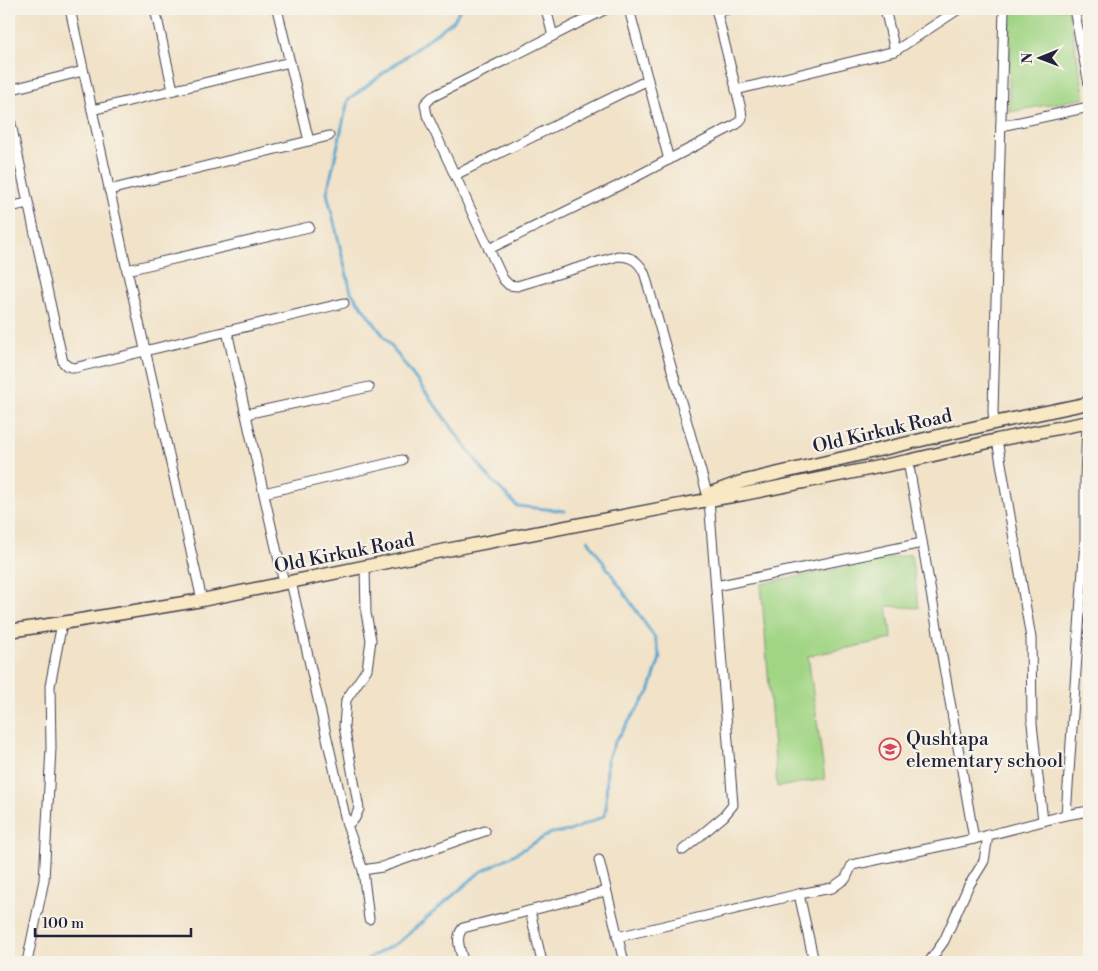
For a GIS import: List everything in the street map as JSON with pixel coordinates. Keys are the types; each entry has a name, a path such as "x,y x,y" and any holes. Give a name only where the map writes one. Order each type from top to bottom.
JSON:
{"street":[{"path":"70,9 202,600"},
{"path":"155,9 173,90"},
{"path":"277,9 310,141"},
{"path":"546,9 553,36"},
{"path":"606,9 432,98 425,104 427,115 489,249 503,279 509,285 517,286 618,256 632,258 642,268 645,275 708,497 733,805 724,816 683,850"},
{"path":"630,9 669,160"},
{"path":"489,249 618,186 737,124 742,118 741,108 717,10 730,9"},
{"path":"885,9 896,51"},
{"path":"736,90 896,51 959,9"},
{"path":"994,423 1004,9"},
{"path":"1074,9 1089,84"},
{"path":"92,110 290,62"},
{"path":"9,90 83,71"},
{"path":"455,175 648,80"},
{"path":"1001,126 1089,107"},
{"path":"9,114 63,362 67,366 74,368 344,304"},
{"path":"109,190 329,136"},
{"path":"9,207 28,203"},
{"path":"127,270 309,227"},
{"path":"227,331 264,493 347,825 363,870 369,919"},
{"path":"246,414 369,387"},
{"name":"Old Kirkuk Road","path":"9,630 202,600 685,504 708,497 741,482 994,423 1089,403"},
{"path":"1066,815 1087,541 1088,422"},
{"name":"Old Kirkuk Road","path":"708,497 744,494 1088,422"},
{"path":"997,440 1031,638 1032,724 1043,821"},
{"path":"264,493 402,460"},
{"path":"908,461 974,839"},
{"path":"716,586 922,543"},
{"path":"347,825 355,818 359,809 344,726 346,700 367,669 371,640 366,613 365,567"},
{"path":"27,962 44,880 51,748 50,686 62,623"},
{"path":"617,936 798,894 832,888 846,878 852,865 974,839 1089,810"},
{"path":"363,870 382,867 485,831"},
{"path":"929,962 944,941 968,887 984,861 988,835"},
{"path":"599,860 624,962"},
{"path":"464,962 458,939 459,932 463,928 606,891"},
{"path":"798,894 814,962"},
{"path":"530,911 542,962"}],"green space":[{"path":"1010,9 1068,9 1085,98 1009,112"},
{"path":"911,554 919,608 887,606 892,639 808,656 825,779 777,787 761,584"}],"waterway":[{"path":"460,9 454,20 348,100 327,193 351,292 487,475 517,506 565,511"},
{"path":"362,962 399,942 479,873 551,833 570,831 604,816 606,808 607,761 614,743 649,692 660,658 655,638 588,540"}],"place":[{"name":"Qushtapa elementary school","path":"890,749"}]}
